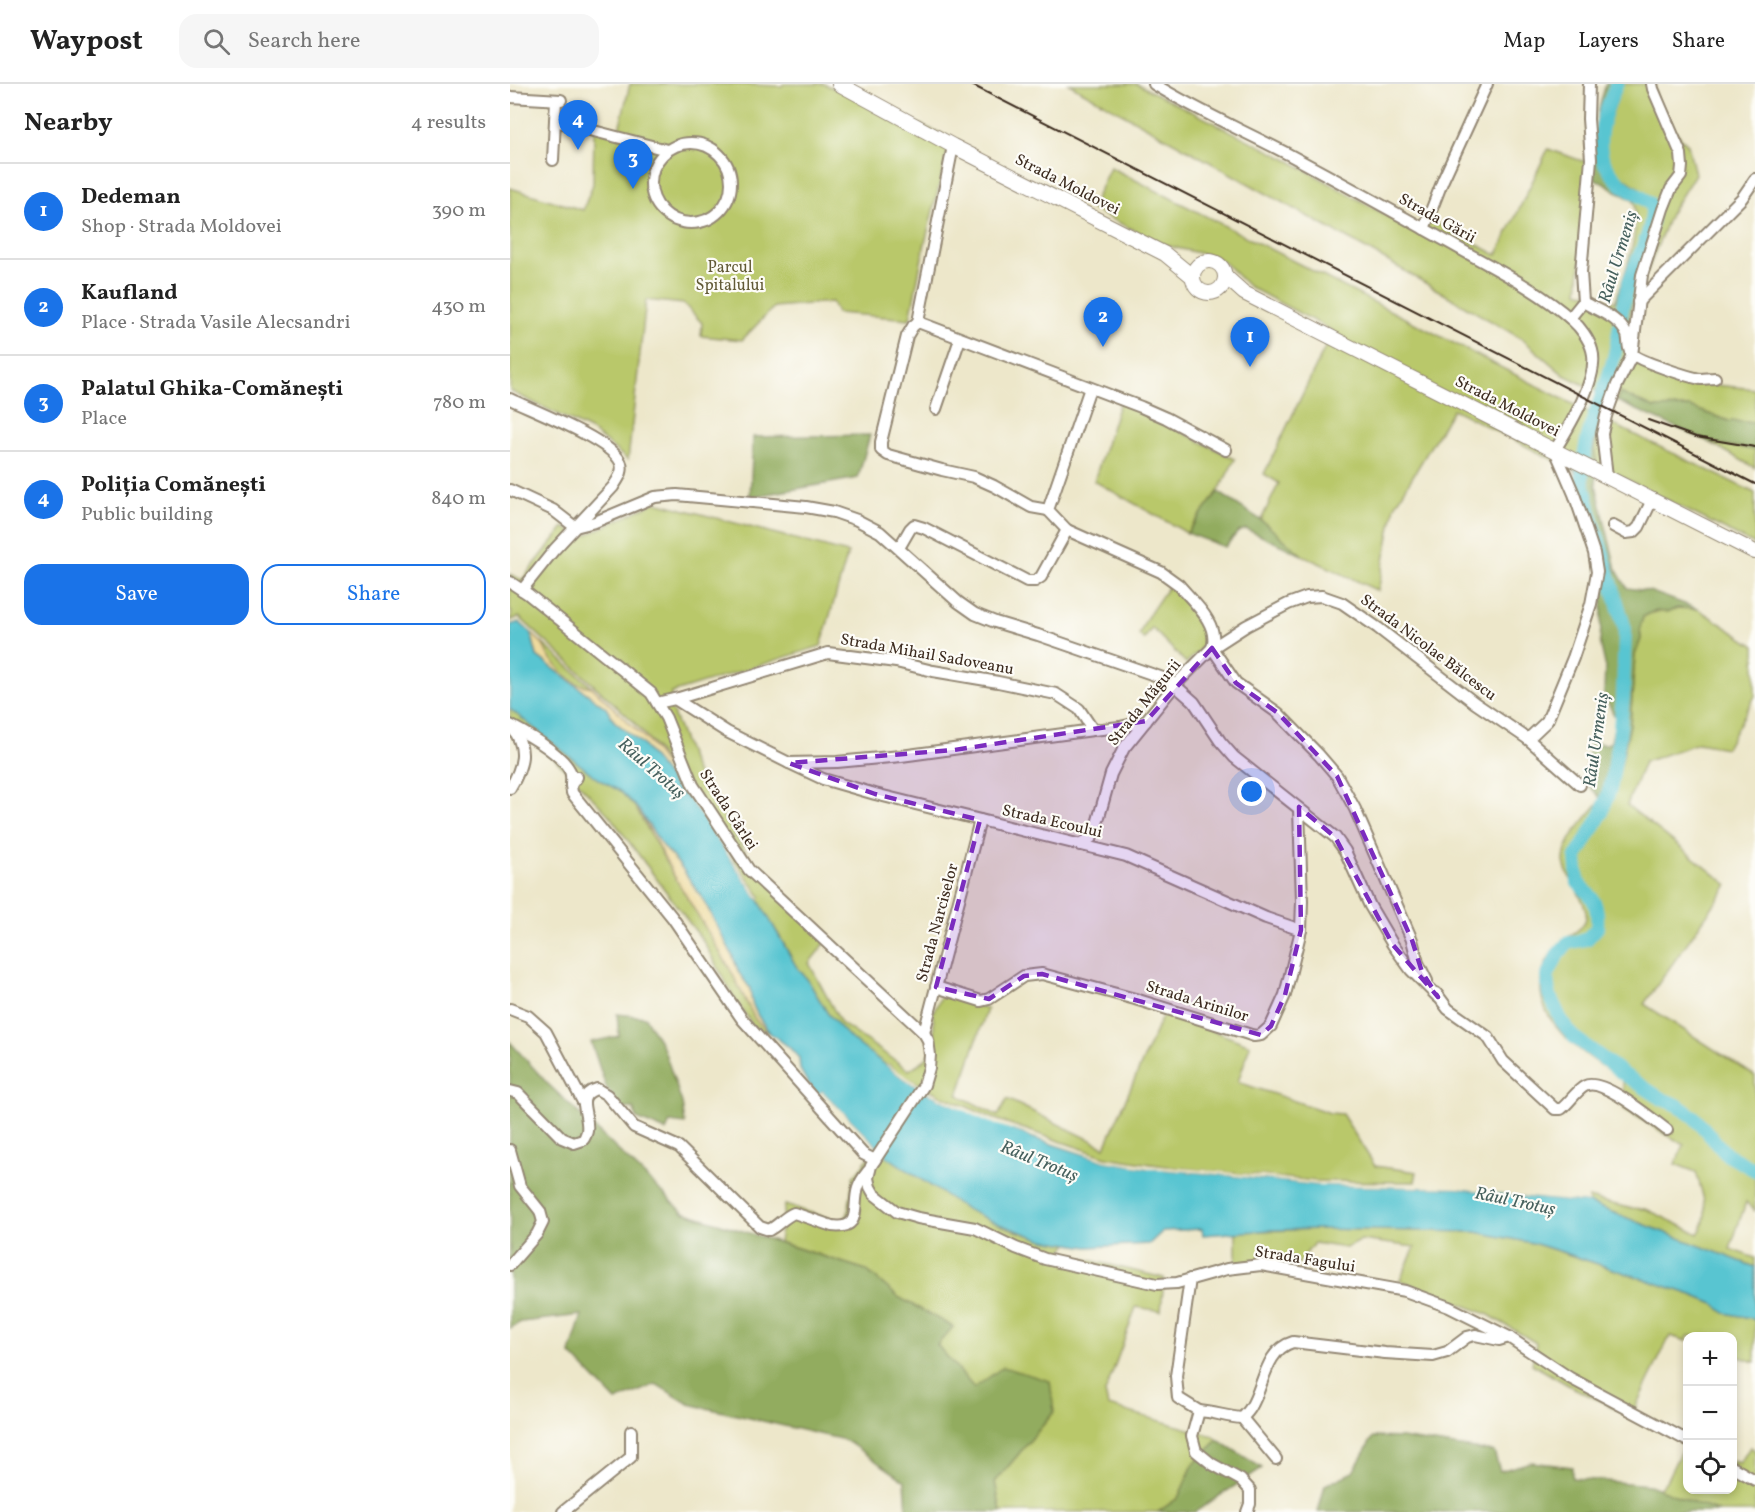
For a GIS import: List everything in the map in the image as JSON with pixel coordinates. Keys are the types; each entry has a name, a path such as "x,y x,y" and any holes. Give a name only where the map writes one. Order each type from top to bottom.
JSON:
{"main road":[{"name":"Strada Moldovei","path":"839,84 953,146 1165,254 1193,277"},
{"name":"Strada Moldovei","path":"1165,254 1202,262"},
{"path":"1210,261 1219,264 1225,276 1224,284 1219,290 1210,293 1196,287 1193,277 1194,270 1202,262 1210,261"},
{"name":"Strada Moldovei","path":"1225,276 1244,293 1755,552"},
{"name":"Strada Moldovei","path":"1219,290 1244,293"}],"street":[{"name":"Strada Gării","path":"1154,84 1424,229 1520,284 1570,318 1589,343 1593,361 1580,407 1555,450"},
{"path":"1424,229 1443,180 1487,84"},
{"path":"1570,318 1583,302 1581,272 1591,159 1588,119 1589,84"},
{"path":"1607,476 1602,434 1606,416 1617,385 1632,355 1642,275 1663,209 1671,189 1681,176 1681,154 1652,84"},
{"path":"510,97 559,100 552,160"},
{"path":"555,121 667,150 679,144 693,142 707,145 727,164 731,176 731,189 727,201 719,212 708,219 689,223 670,218 660,209 653,198 650,186 651,172 657,160 667,150"},
{"path":"953,146 918,322 907,336 881,450 888,455 974,477 1031,507 1048,510 1067,530 1174,580 1211,625 1214,638 1212,648 1236,683 1278,713 1337,776 1355,809 1412,940 1422,972 1438,997"},
{"path":"1637,302 1742,198 1755,179"},
{"path":"1583,302 1613,317 1627,335 1632,355 1660,367 1691,376 1715,378"},
{"path":"918,322 1166,418 1226,450"},
{"path":"936,409 960,339"},
{"path":"1048,510 1090,388"},
{"path":"510,399 584,433 600,443 620,462 622,470 613,487 554,550 522,590"},
{"path":"1528,739 1547,722 1592,604 1597,572 1594,553 1574,494 1555,450"},
{"path":"510,490 553,510 575,527"},
{"path":"575,527 595,522 664,495 688,495 834,512 857,520 880,532 958,602 975,614 1169,680 1194,702 1227,750 1335,837 1345,851 1370,906 1393,945 1412,970 1456,1016 1488,1037 1503,1061 1555,1109 1561,1109 1585,1086 1596,1084 1616,1093 1667,1130"},
{"path":"1613,526 1626,533 1634,532 1640,527 1652,500"},
{"path":"899,548 910,529 915,525 1028,581 1035,581 1041,577 1067,530"},
{"name":"Strada Gârlei","path":"510,582 651,693 666,718 693,785 749,870 924,1033"},
{"name":"Strada Nicolae Bălcescu","path":"1212,648 1245,626 1307,597 1322,596 1342,603 1475,703 1528,739 1580,785"},
{"name":"Strada Măgurii","path":"1080,845 1092,837 1111,774 1124,748 1174,686 1212,648"},
{"name":"Strada Mihail Sadoveanu","path":"657,703 828,653 896,662 1056,694 1079,709 1093,730"},
{"path":"675,699 727,732 789,763 837,762 901,756 1120,727 1146,721"},
{"path":"510,725 536,740 560,759 571,772 574,781 573,793 579,802 672,917 742,1019 863,1154 875,1159"},
{"path":"510,725 522,746 521,763 517,777 510,788"},
{"name":"Strada Ecoului","path":"789,763 824,779 864,791 1126,856 1266,918 1300,930"},
{"name":"Strada Arinilor","path":"936,987 981,1001 989,999 1024,976 1042,974 1135,999 1245,1034 1261,1035 1271,1026 1285,995 1300,930 1302,901 1299,809"},
{"name":"Strada Narciselor","path":"924,1033 980,820"},
{"path":"510,1009 528,1016 546,1032 584,1104"},
{"path":"510,1092 518,1093 562,1138 574,1143 583,1140 587,1131 585,1096 597,1089 607,1095 634,1127 679,1147 760,1227 769,1230 778,1225 786,1216 794,1213 838,1227 847,1225 853,1220 856,1212 858,1186 924,1085 930,1055 928,1040 924,1033"},
{"path":"510,1150 520,1185 540,1211 543,1222 537,1234 510,1265"},
{"name":"Strada Fagului","path":"875,1159 869,1173 868,1183 874,1194 888,1206 904,1214 975,1228 1036,1257 1157,1284 1190,1279 1227,1269 1261,1265 1418,1295 1449,1307 1509,1337 1570,1378 1686,1440"},
{"path":"1190,1279 1176,1376 1178,1398 1199,1411 1242,1418 1275,1459"},
{"path":"1242,1418 1251,1407 1273,1357 1285,1344 1293,1342 1384,1353 1433,1356 1447,1352 1467,1337 1475,1335 1499,1340 1509,1337"},
{"path":"1199,1411 1192,1436 1196,1451 1212,1464 1241,1480 1250,1490 1250,1504 1247,1512"},
{"path":"563,1512 631,1457 631,1431"},
{"path":"1737,1470 1755,1480"}],"highlighted area":[{"path":"1212,648 1236,683 1278,713 1337,776 1412,940 1422,972 1438,997 1393,945 1335,837 1299,807 1301,930 1285,995 1271,1026 1261,1035 1042,974 1024,976 989,999 936,987 980,820 875,794 789,763 954,750 1146,721"}],"green space":[{"name":"Parcul Spitalului","path":"630,84 782,86 783,84 824,84 954,139 947,154 924,247 910,319 837,313 832,302 774,307 742,340 701,336 702,323 684,304 646,300 628,460 592,431 510,391 510,188 583,210 593,184 594,128 618,133"},
{"path":"1069,84 1137,84 1290,161 1419,234 1426,218 1497,255 1548,149 1582,161 1590,159 1578,291 1615,302 1634,239 1636,213 1634,201 1637,199 1639,188 1616,172 1609,163 1605,141 1607,129 1623,84 1655,84 1656,110 1688,145 1695,174 1670,214 1632,304 1629,326 1638,363 1669,375 1715,385 1755,389 1755,423 1729,421 1690,407 1654,408 1620,393 1617,401 1564,375 1522,339 1370,251"},
{"path":"1606,84 1623,84 1607,129 1606,152 1609,163 1616,172 1639,188 1637,200 1634,201 1590,176 1597,118"},
{"path":"1110,167 1590,413 1575,471 1453,409 1395,506 1378,591 1302,555 1261,520 1279,483 1264,474 1333,331 1248,286 1216,257 1164,245 1091,209"},
{"path":"1620,393 1654,408 1690,407 1729,421 1755,423 1755,450 1709,442 1617,401"},
{"path":"1120,401 1235,459 1218,492 1187,533 1094,481"},
{"path":"1590,413 1600,418 1594,449 1597,464 1596,485 1616,569 1627,588 1649,591 1698,609 1677,608 1668,612 1654,611 1643,617 1640,627 1641,639 1635,655 1630,725 1615,791 1608,805 1584,781 1591,741 1605,745 1611,742 1616,719 1604,695 1605,664 1600,642 1604,577 1575,471"},
{"path":"1600,418 1755,493 1755,545 1597,464 1594,449"},
{"path":"870,435 858,478 750,497 753,437"},
{"path":"1709,442 1755,450 1755,468"},
{"path":"1218,492 1261,520 1302,555 1246,529 1238,532 1225,547 1187,533"},
{"path":"656,502 848,553 821,646 671,693 671,708 695,770 751,861 830,937 809,963 841,1023 909,1070 926,1059 935,1043 933,1013 943,993 987,1009 958,1095 998,1116 1007,1099 1105,1147 1164,1012 1250,1045 1238,1082 1330,1113 1342,1114 1375,1166 1417,1172 1415,1182 1314,1181 1171,1167 1106,1157 995,1119 942,1096 904,1076 888,1064 886,1065 851,1039 828,1014 807,979 796,966 759,903 758,899 761,897 651,742 632,720 519,617 510,621 512,612 510,611 510,574 522,580 564,527 580,538"},
{"path":"1170,584 1200,619 1206,635 1205,642 1199,651 1186,663 1152,628 1144,639 1139,635 1146,619"},
{"path":"1677,608 1698,609 1755,646 1755,696 1726,748 1698,743 1644,762 1627,805 1728,885 1644,1004 1755,1076 1755,1211 1746,1202 1730,1249 1755,1258 1755,1267 1588,1203 1588,1198 1629,1208 1646,1209 1698,1234 1705,1212 1696,1172 1675,1164 1684,1145 1624,1109 1623,1080 1568,1040 1548,1014 1542,999 1541,983 1548,959 1559,944 1582,926 1586,918 1584,904 1565,867 1565,854 1577,829 1601,800 1608,805 1630,725 1635,655 1641,639 1640,627 1643,617"},
{"path":"542,643 592,687 577,684 566,677 552,661"},
{"path":"510,709 598,779 620,791 635,807 729,967 755,1019 770,1033 754,1027 736,1001 703,941 609,815 551,755 510,719"},
{"path":"617,1014 645,1017 663,1047 682,1103 685,1124 670,1122 666,1131 637,1119 633,1108 622,1109 606,1087 591,1042 619,1036"},
{"path":"510,1042 548,1084 683,1212 866,1270 898,1297 953,1327 937,1345 974,1388 1003,1367 1050,1381 1054,1412 995,1482 1001,1512 907,1512 905,1481 845,1440 689,1404 656,1384 616,1401 570,1353 582,1315 521,1322 510,1328"},
{"path":"875,1150 973,1212 995,1223 1042,1239 1068,1244 1060,1253 1164,1278 1161,1311 1136,1307 1105,1393 1108,1406 1213,1436 1218,1440 1193,1465 1178,1498 1158,1512 1001,1512 995,1482 1054,1412 974,1388 937,1345 953,1327 898,1297 866,1270 779,1242 785,1205 842,1222 848,1214 853,1177"},
{"path":"1320,1229 1476,1232 1533,1243 1692,1295 1714,1304 1725,1313 1751,1318 1755,1321 1755,1362 1737,1356 1737,1332 1683,1332 1683,1340 1670,1336 1631,1416 1570,1386 1532,1364 1536,1343 1489,1315 1400,1280 1415,1247 1361,1240 1346,1248 1314,1243 1299,1263 1236,1270 1236,1232"},
{"path":"1373,1437 1401,1438 1494,1452 1500,1471 1531,1462 1572,1467 1572,1478 1649,1485 1719,1512 1318,1512 1325,1485 1353,1472"},
{"path":"1218,1440 1262,1468 1195,1512 1158,1512 1178,1498 1193,1465"},
{"path":"1683,1447 1683,1494 1737,1494 1737,1462 1740,1463 1750,1447 1755,1450 1755,1512 1719,1512 1659,1489 1666,1481"}],"sand":[{"path":"531,633 542,643 549,657 564,674 577,684 592,687 648,741 690,800 679,791 642,744 614,721 606,708 537,656"},
{"path":"638,809 704,901 732,954 739,973 750,988 752,1003 758,1016 770,1033 755,1019 729,967 673,874"}],"water":[{"name":"Râul Trotuș","path":"519,622 531,633 537,656 606,708 614,721 642,744 679,791 690,800 758,899 796,966 807,979 828,1014 851,1039 903,1078 926,1092 1033,1138 1105,1161 1147,1168 1317,1185 1458,1188 1588,1203 1755,1267 1755,1321 1751,1318 1725,1313 1714,1304 1692,1295 1559,1251 1533,1243 1476,1232 1320,1229 1203,1235 1202,1229 1163,1231 1149,1244 1088,1247 1044,1240 996,1223 964,1208 888,1157 822,1091 818,1095 800,1069 799,1058 789,1047 770,1033 758,1016 752,1003 750,988 739,973 732,954 704,901 638,809 620,791 598,779 510,709 510,625"}],"pier":[{"path":"684,791 689,795 760,898 758,899"},
{"path":"887,1064 928,1090 987,1118 1106,1158 1147,1165 1317,1182 1459,1185 1588,1200 1588,1203 1458,1188 1317,1185 1147,1168 1105,1161 986,1121 926,1092 903,1078"},
{"path":"822,1091 888,1157 879,1152 823,1095 821,1098 818,1095"}],"waterway":[{"name":"Râul Urmeniș","path":"1584,459 1589,433 1614,357 1625,294 1647,237 1652,217 1652,206 1618,181 1602,157 1600,144 1602,126 1617,84"},
{"name":"Râul Urmeniș","path":"1583,469 1582,480 1590,511 1625,629 1623,697 1611,785 1602,813 1576,857 1578,883 1594,902 1597,928 1587,939 1568,943 1558,954 1547,977 1549,994 1561,1020 1574,1037 1625,1075 1694,1117 1726,1154 1755,1170"}],"railway":[{"path":"970,84 1755,484"},
{"path":"1648,420 1696,437 1755,447"}],"place":[{"name":"Poliția Comănești","path":"578,150"},
{"name":"Palatul Ghika-Comănești","path":"633,189"},
{"name":"Kaufland","path":"1103,347"},
{"name":"Dedeman","path":"1250,367"}]}
